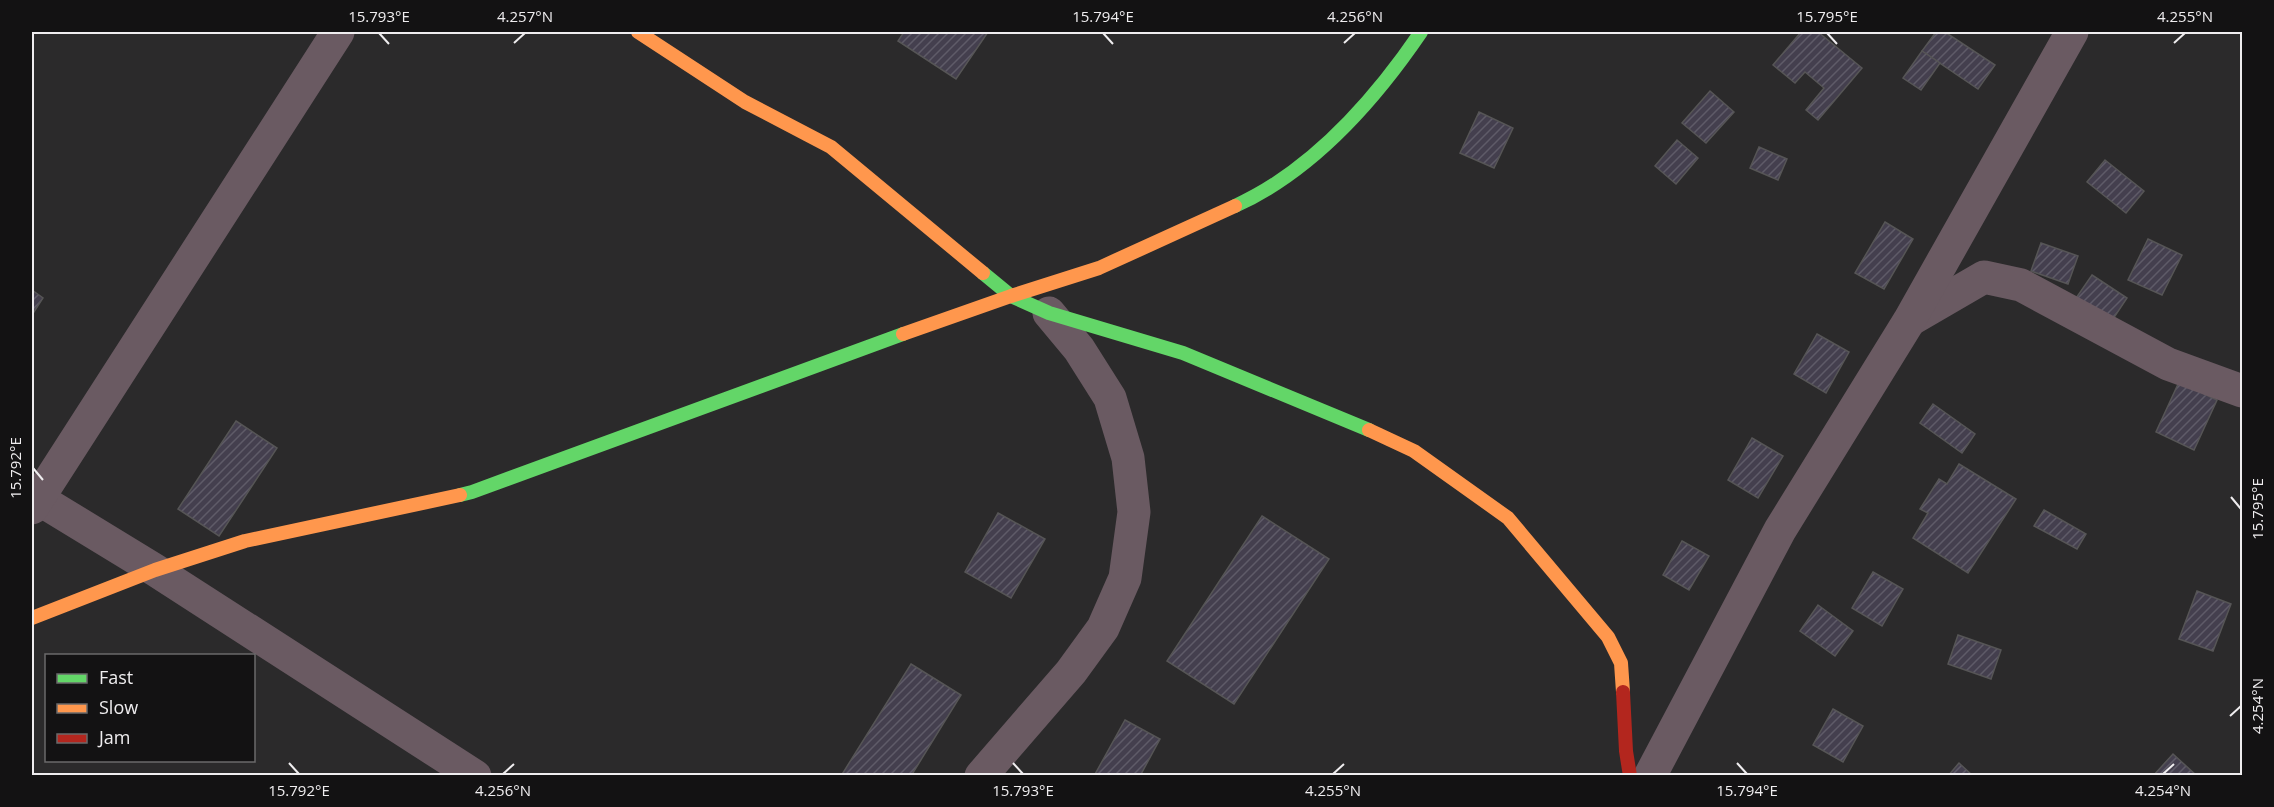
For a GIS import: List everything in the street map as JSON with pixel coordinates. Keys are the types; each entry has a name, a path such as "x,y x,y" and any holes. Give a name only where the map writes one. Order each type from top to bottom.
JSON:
{"street":[{"path":"338,32 34,501 155,570 475,776"},
{"path":"638,32 745,102 831,147 1011,296 1049,313 1183,353 1353,422 1414,451 1508,518 1608,637 1621,663 1626,751 1630,776"},
{"path":"32,618 155,570 245,541 472,492 755,387 1011,296 1099,268 1239,204 1281,180 1318,151 1359,110 1399,64 1421,32"},
{"path":"1650,776 1780,531 1909,321 2072,32"},
{"path":"1909,321 1984,277 2021,285 2168,364 2242,391"},
{"path":"981,776 1071,672 1103,628 1125,578 1134,512 1128,458 1110,398 1079,349 1049,313"}],"building":[{"path":"904,32 988,32 956,79 898,41"},
{"path":"1801,32 1818,32 1862,68 1818,120 1806,110 1824,88 1805,72 1795,83 1773,65"},
{"path":"1936,32 1945,32 1995,65 1978,89 1922,51"},
{"path":"1922,51 1940,63 1921,90 1903,78"},
{"path":"1710,91 1734,112 1706,143 1682,123"},
{"path":"1479,112 1513,128 1494,168 1460,153"},
{"path":"1677,140 1698,158 1676,184 1655,166"},
{"path":"1759,147 1787,159 1778,180 1750,168"},
{"path":"2105,160 2144,191 2126,213 2087,182"},
{"path":"1885,222 1913,239 1884,289 1855,273"},
{"path":"2148,239 2182,255 2162,295 2128,280"},
{"path":"2041,243 2078,256 2068,284 2031,271"},
{"path":"2092,275 2127,298 2109,325 2074,301"},
{"path":"32,290 43,298 32,315"},
{"path":"1817,334 1849,352 1826,393 1794,374"},
{"path":"2179,382 2217,400 2194,450 2156,432"},
{"path":"1933,404 1975,434 1962,453 1920,423"},
{"path":"236,421 277,448 219,536 178,509"},
{"path":"1752,438 1783,456 1758,498 1728,480"},
{"path":"1959,464 2016,499 1968,573 1913,538 1928,513 1920,509 1939,479 1947,484"},
{"path":"2044,510 2086,534 2077,549 2034,526"},
{"path":"998,513 1045,539 1011,598 965,572"},
{"path":"1262,516 1329,559 1234,704 1167,661"},
{"path":"1682,541 1709,556 1689,590 1663,575"},
{"path":"1873,572 1903,589 1882,626 1852,608"},
{"path":"2197,591 2231,604 2213,651 2179,639"},
{"path":"1818,605 1853,631 1835,656 1800,631"},
{"path":"1958,635 2001,650 1991,679 1948,664"},
{"path":"911,664 961,695 911,776 841,776"},
{"path":"1833,709 1863,726 1843,762 1813,745"},
{"path":"1125,720 1160,739 1140,776 1094,776"},
{"path":"2173,754 2197,776 2153,776"},
{"path":"1959,763 1973,776 1948,776"}],"traffic: fast":[{"path":"1235,206 1290,174 1339,132 1383,83 1421,32"},
{"path":"983,273 1011,296 1049,313 1183,353 1369,430"},
{"path":"460,495 903,334"}],"traffic: slow":[{"path":"638,32 745,102 831,147 983,273"},
{"path":"903,334 1099,268 1235,206"},
{"path":"1369,430 1414,451 1508,518 1608,637 1621,663 1623,692"},
{"path":"32,618 155,570 245,541 460,495"}],"traffic: jam":[{"path":"1623,692 1626,751 1630,776"}]}
